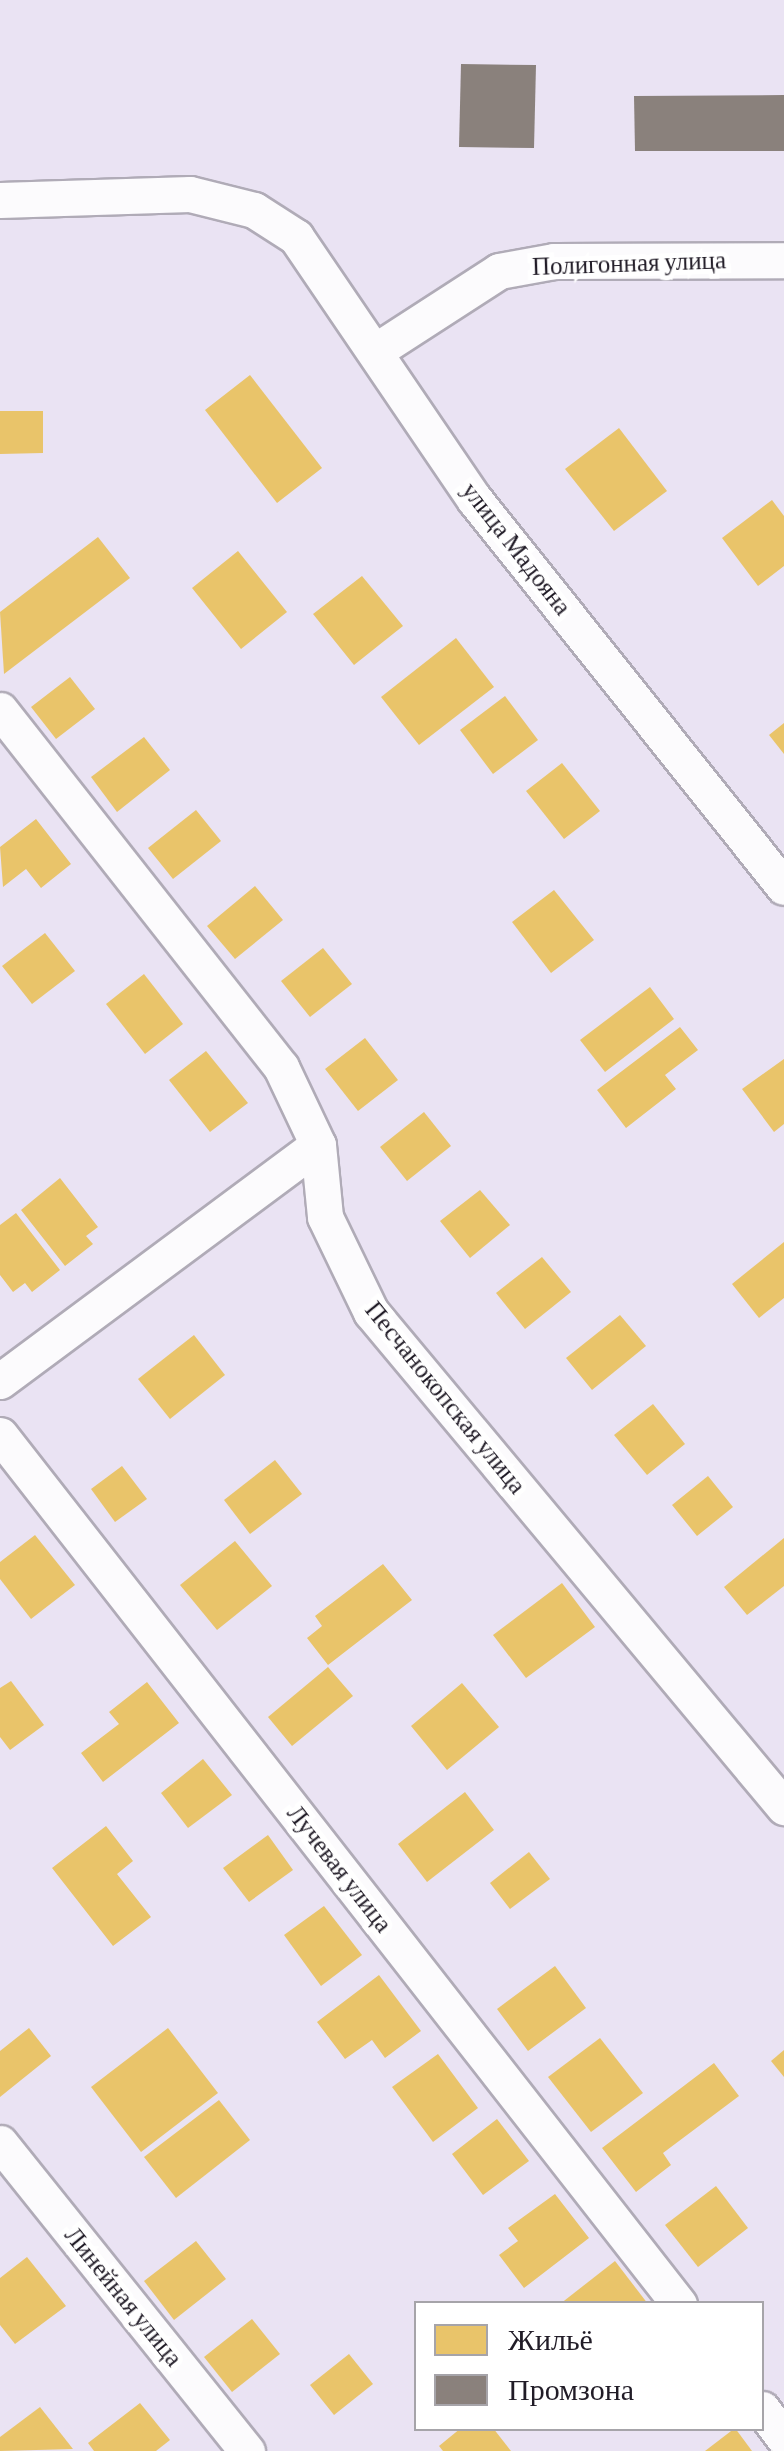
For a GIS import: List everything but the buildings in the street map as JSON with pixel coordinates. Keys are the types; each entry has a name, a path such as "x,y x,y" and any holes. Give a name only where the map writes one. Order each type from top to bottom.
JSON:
{"street":[{"name":"улица Мадояна","path":"0,200 190,194 254,210 296,237 378,350 475,500 784,887"},
{"name":"Полигонная улица","path":"378,350 499,271 554,262 784,260"},
{"name":"Песчанокопская улица","path":"0,710 280,1067 318,1145 325,1217 371,1312 784,1806"},
{"path":"0,1381 318,1145"},
{"name":"Лучевая улица","path":"0,1435 677,2301"},
{"name":"Линейная улица","path":"0,2144 247,2451"},
{"path":"764,2412 784,2438"}]}
